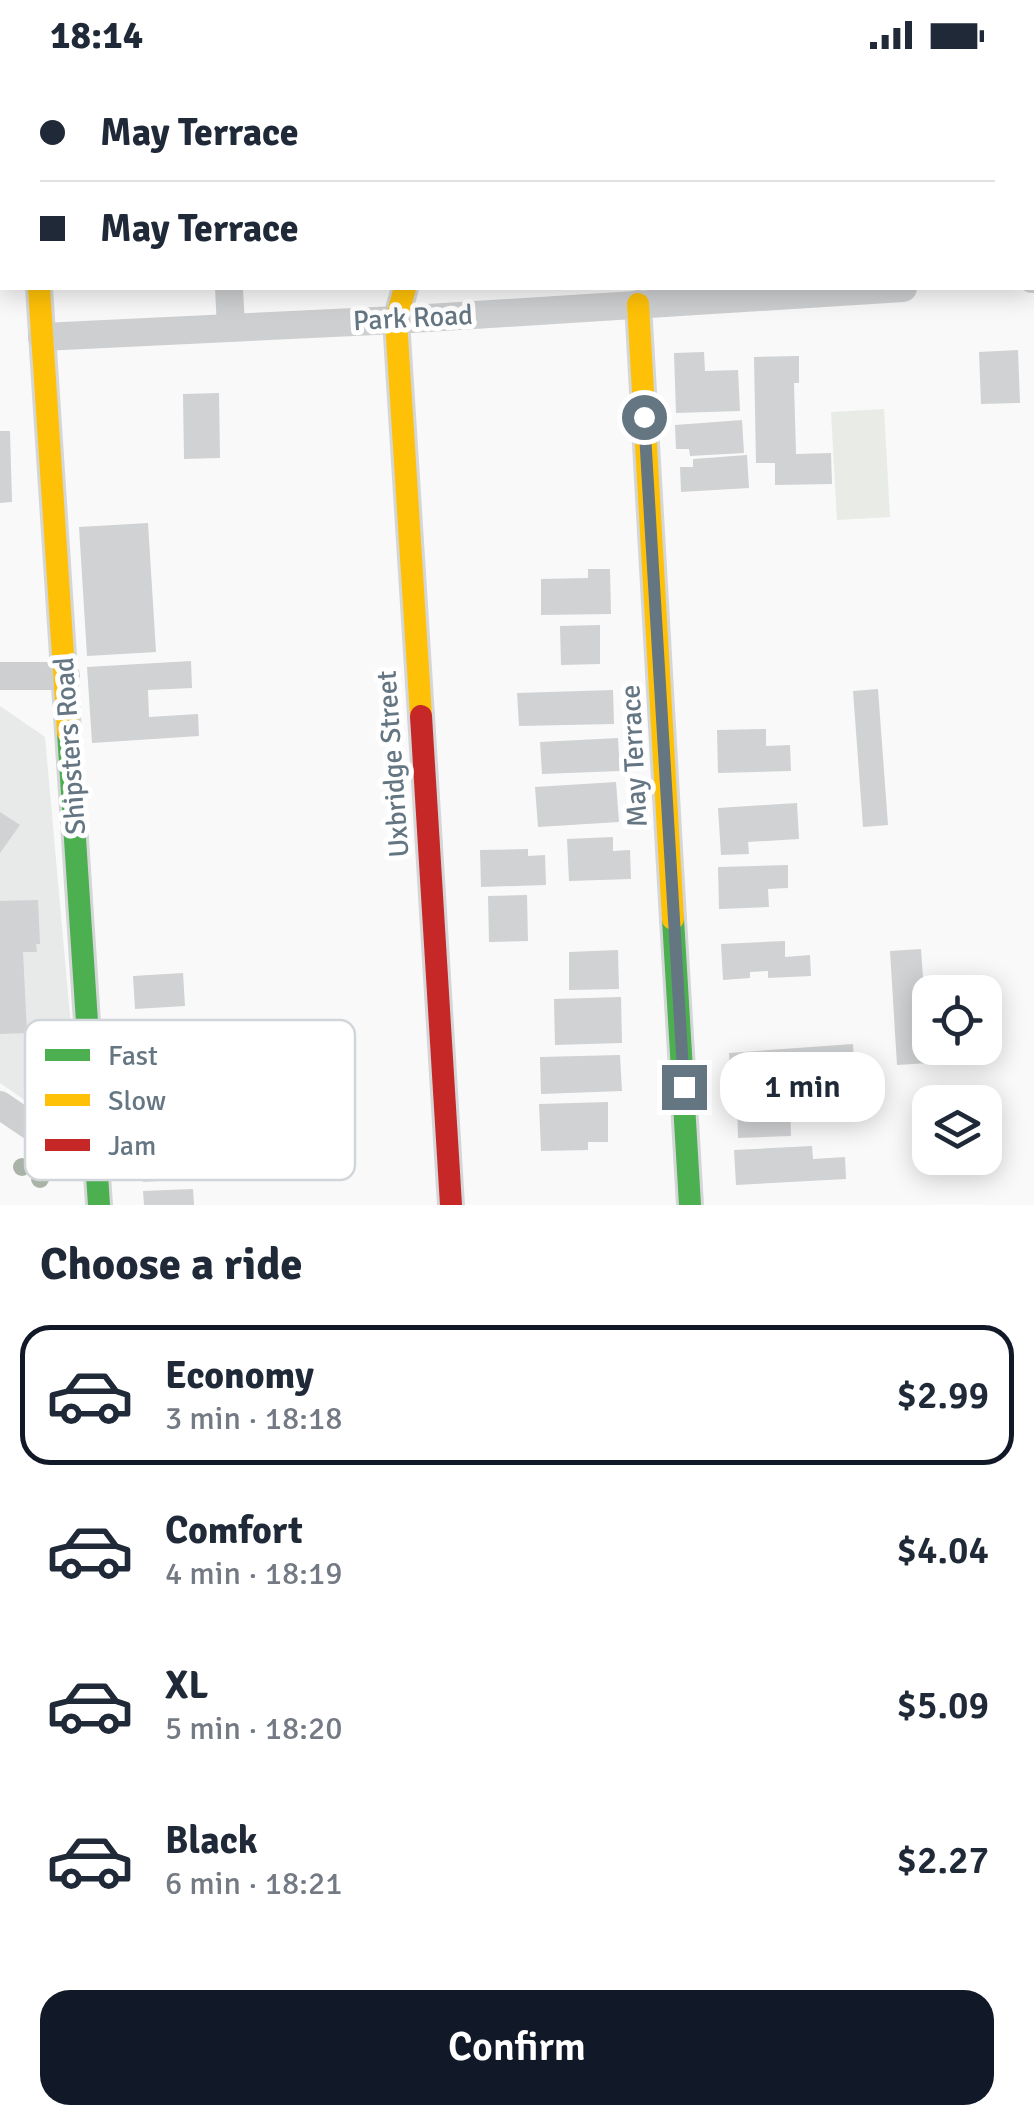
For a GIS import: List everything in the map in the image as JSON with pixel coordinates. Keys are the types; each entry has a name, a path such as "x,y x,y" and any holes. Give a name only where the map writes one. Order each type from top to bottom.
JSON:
{"street":[{"name":"Shipsters Road","path":"39,290 88,1020"},
{"path":"228,290 231,327"},
{"name":"Uxbridge Street","path":"404,290 396,320 450,1205"},
{"name":"Park Road","path":"42,337 396,320 870,290"},
{"name":"May Terrace","path":"638,304 690,1205"},
{"path":"0,676 66,676"},
{"path":"3,1114 25,1127"},
{"name":"Shipsters Road","path":"98,1180 99,1205"}],"shaded area":[{"path":"884,409 890,517 837,520 831,412"},
{"path":"0,706 45,737 70,1020 25,1020 25,1100 0,1083"}],"building":[{"path":"1018,350 1020,403 981,404 979,352"},
{"path":"704,352 705,371 738,370 740,411 676,413 674,353"},
{"path":"799,356 799,383 794,383 796,454 831,453 832,484 775,485 775,463 756,463 754,357"},
{"path":"219,393 220,458 184,459 183,394"},
{"path":"742,420 744,453 690,456 689,449 676,449 675,425"},
{"path":"0,431 10,431 12,502 0,503"},
{"path":"747,455 749,488 681,492 680,467 693,467 693,459"},
{"path":"148,523 156,652 87,656 79,527"},
{"path":"588,569 610,569 611,614 541,615 541,579 588,578"},
{"path":"600,625 600,664 561,665 560,626"},
{"path":"191,661 192,688 148,690 149,717 198,714 199,736 92,743 87,667"},
{"path":"878,689 888,825 863,827 853,691"},
{"path":"613,690 614,724 519,726 517,693"},
{"path":"766,729 766,746 790,745 791,771 718,773 717,730"},
{"path":"618,738 620,771 542,774 540,742"},
{"path":"616,782 619,822 538,827 535,787"},
{"path":"797,803 799,839 748,842 749,854 721,855 718,808"},
{"path":"0,812 20,825 0,853"},
{"path":"613,837 613,851 630,850 631,879 569,881 567,839"},
{"path":"528,849 528,856 545,855 546,885 481,887 480,850"},
{"path":"788,865 788,888 768,889 769,907 719,909 718,867"},
{"path":"527,895 528,941 489,942 488,896"},
{"path":"38,900 40,944 36,944 37,952 23,952 25,1033 0,1034 0,901"},
{"path":"785,941 785,957 810,955 811,976 768,978 768,971 750,972 750,978 723,980 721,944"},
{"path":"921,949 923,975 912,975 912,1064 897,1065 890,951"},
{"path":"618,950 619,989 569,990 569,952"},
{"path":"183,973 185,1006 135,1009 133,976"},
{"path":"621,997 622,1043 555,1045 554,999"},
{"path":"853,1044 855,1077 731,1086 729,1053"},
{"path":"620,1055 622,1091 541,1094 540,1057"},
{"path":"790,1101 791,1136 738,1138 737,1102"},
{"path":"608,1102 608,1142 588,1142 588,1150 541,1151 539,1104"},
{"path":"812,1146 813,1159 845,1157 846,1179 736,1185 734,1150"},
{"path":"193,1189 194,1205 144,1205 143,1191"}],"traffic: fast":[{"path":"68,732 87,1020"},
{"path":"673,919 690,1205"},
{"path":"97,1180 99,1205"}],"traffic: slow":[{"path":"39,290 68,732"},
{"path":"404,290 396,320 421,716"},
{"path":"638,304 673,919"}],"traffic: jam":[{"path":"421,716 451,1205"}],"route":[{"path":"644,417 684,1087"}]}
